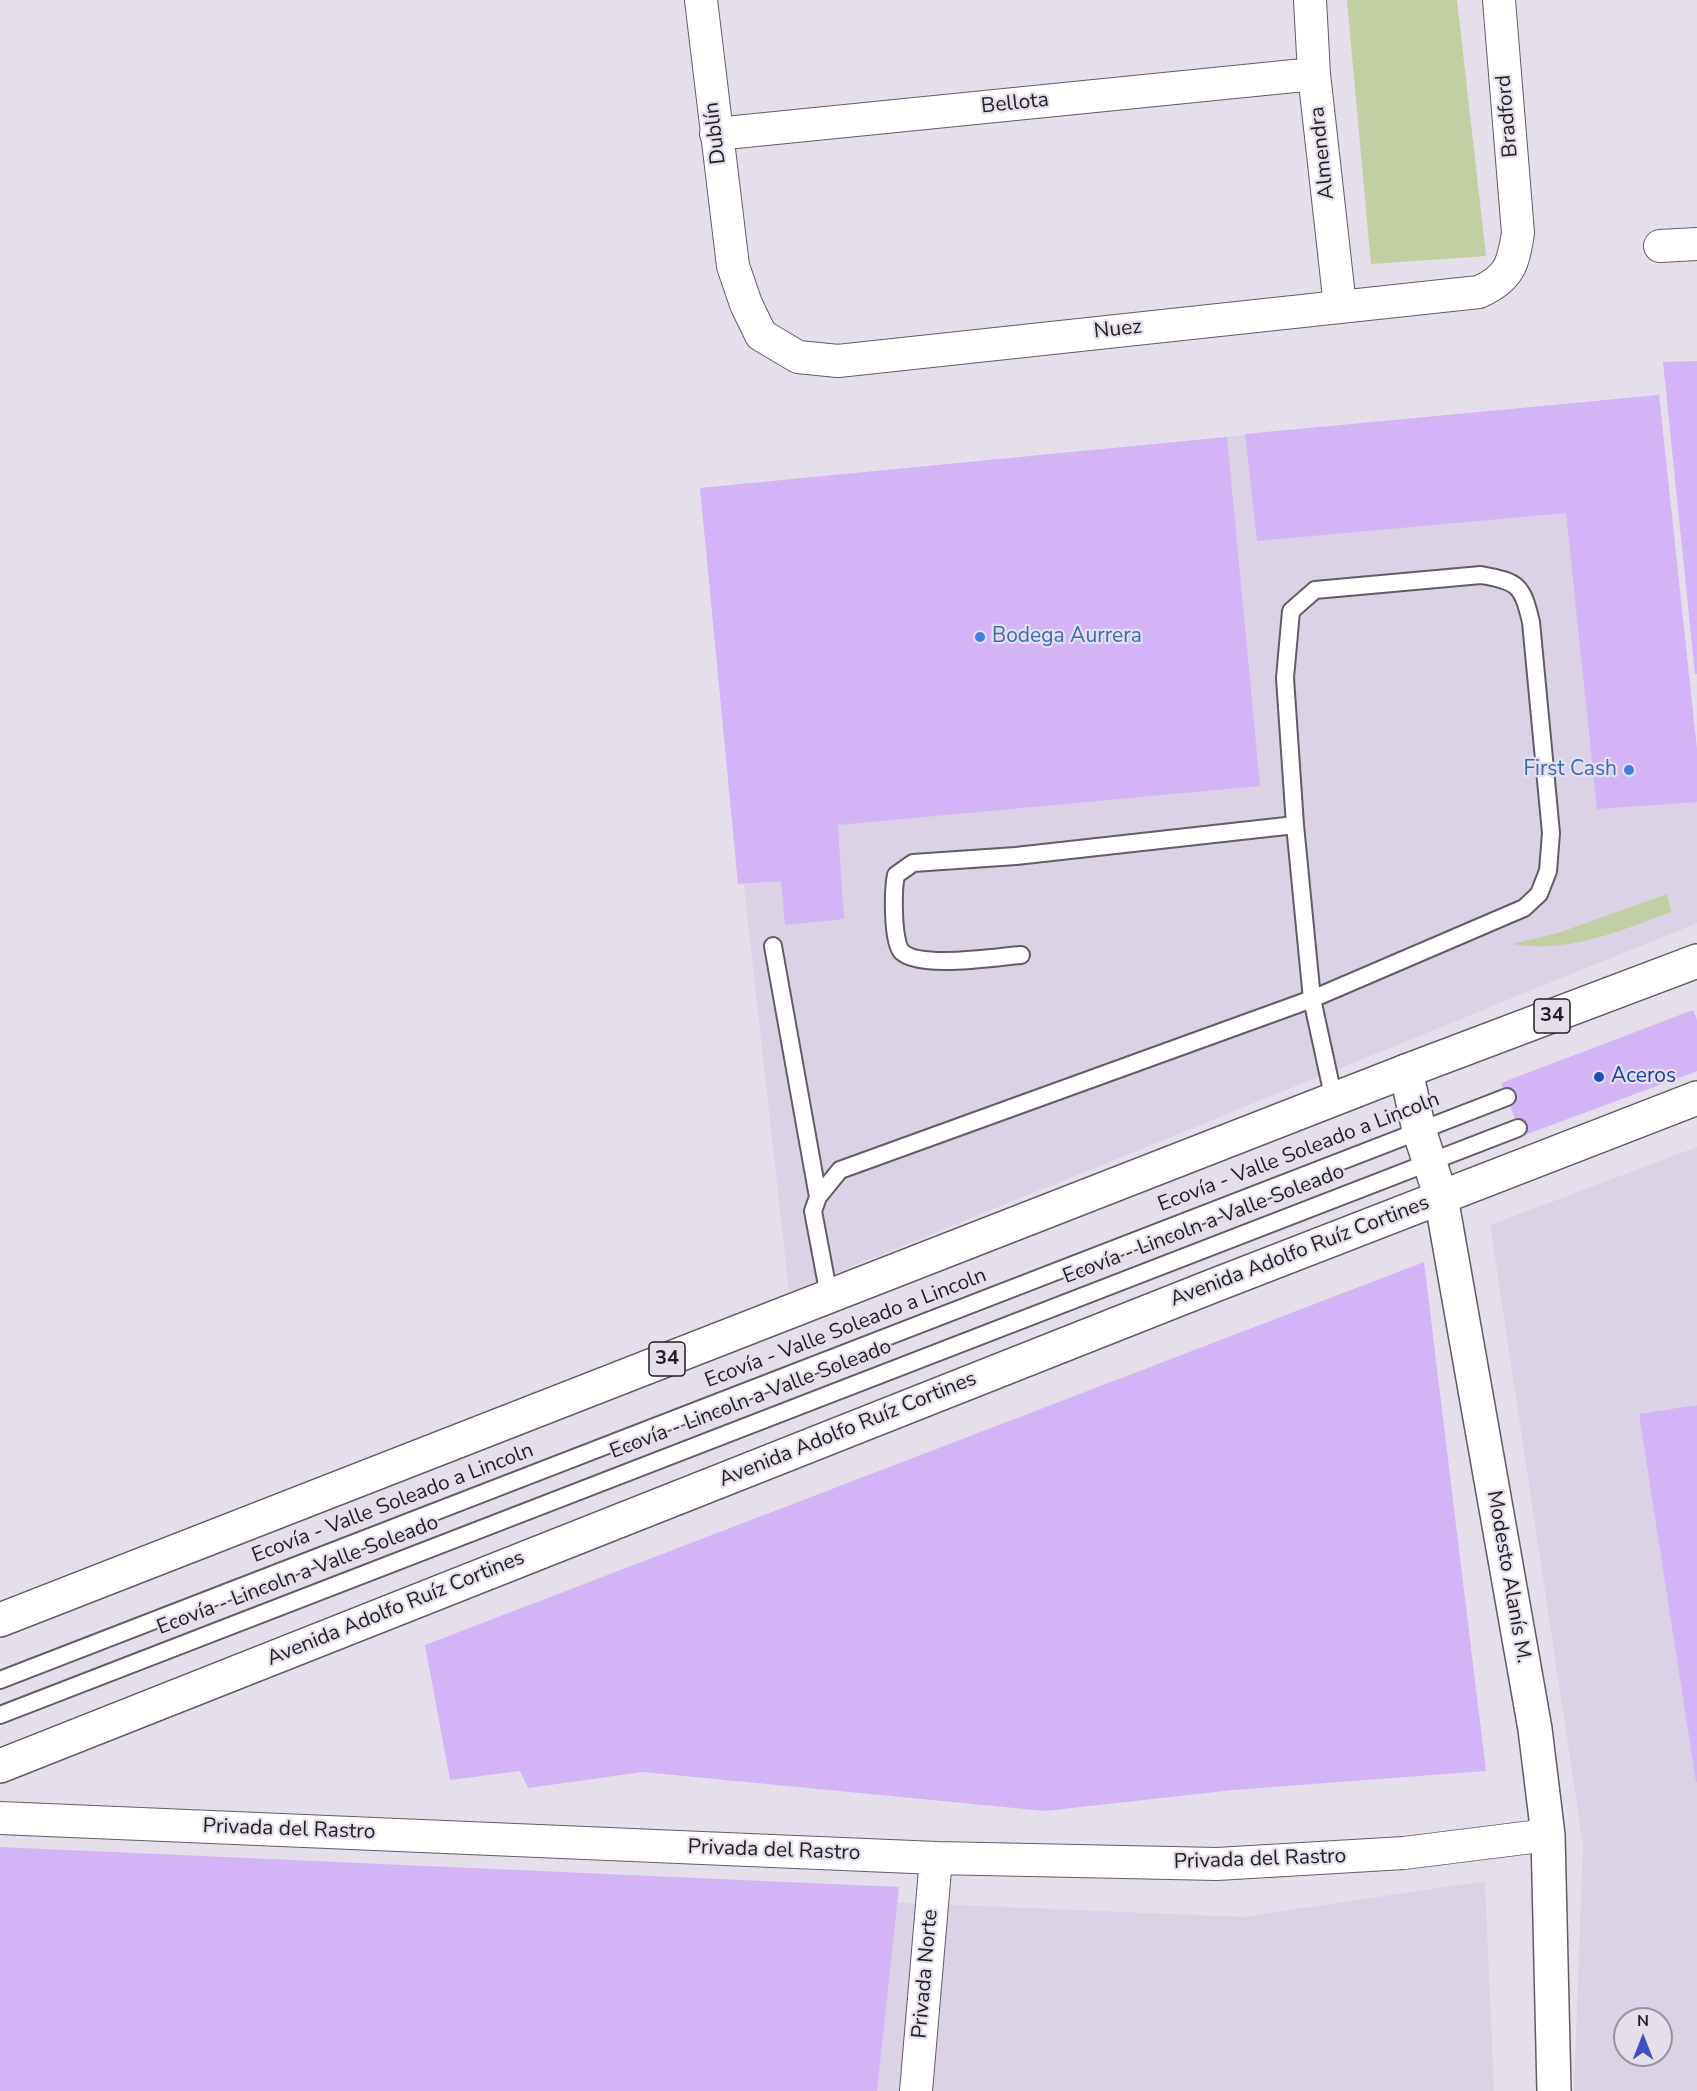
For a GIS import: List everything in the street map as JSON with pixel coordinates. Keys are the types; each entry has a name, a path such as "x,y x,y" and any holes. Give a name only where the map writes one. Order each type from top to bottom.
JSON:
{"main road":[{"name":"34","path":"0,1620 1406,1071 1697,961"},
{"name":"Modesto Alanís M.","path":"1406,1071 1419,1130 1441,1197 1535,1729 1548,1835 1554,2091"},
{"name":"Avenida Adolfo Ruíz Cortines","path":"0,1766 1697,1098"}],"street":[{"name":"Dublín","path":"701,0 733,266"},
{"name":"Almendra","path":"1310,0 1314,74 1340,306"},
{"name":"Bradford","path":"1498,0 1518,233"},
{"name":"Bellota","path":"716,134 1314,74"},
{"name":"Nuez","path":"733,266 746,304 761,335 798,357 838,361 1479,292 1497,284 1509,270 1518,233"},
{"path":"1660,246 1697,244"},
{"name":"Privada del Rastro","path":"0,1818 936,1858 1217,1864 1404,1853 1548,1835"},
{"name":"Privada Norte","path":"916,2091 936,1858"}],"lane":[{"path":"830,1296 813,1211 818,1197 840,1170 1312,999 1524,908 1539,894 1548,871 1551,833 1531,622 1524,594 1508,580 1481,576 1315,590 1297,603 1291,611 1288,621 1285,678 1295,825 1312,999 1334,1100"},
{"path":"1021,955 930,961 913,958 901,952 896,941 893,887 896,875 913,864 1016,856 1295,825"},
{"path":"773,946 818,1197"},
{"name":"Ecovía - Valle Soleado a Lincoln","path":"0,1680 1507,1097"},
{"name":"Ecovía - Lincoln a Valle Soleado","path":"0,1715 1518,1128"}],"shaded area":[{"path":"1659,395 1697,750 1697,923 789,1292 700,488"},
{"path":"1697,1147 1697,2091 1574,2091 1583,1845 1490,1225"},
{"path":"0,1865 1243,1917 1485,1881 1494,2091 0,2091"}],"green space":[{"path":"1347,0 1457,0 1486,256 1371,264"},
{"path":"1667,894 1671,912 1613,933 1553,946 1512,944 1558,933"}],"building":[{"path":"1697,361 1697,674 1695,674 1663,362"},
{"path":"1659,395 1697,750 1697,802 1597,809 1566,513 1257,541 1245,434"},
{"name":"Bodega Aurrera","path":"1227,437 1260,786 838,825 844,919 785,925 781,881 738,884 700,488"},
{"name":"Aceros","path":"1693,1010 1697,1020 1697,1071 1522,1136 1501,1083"},
{"path":"1424,1262 1486,1771 1233,1790 1045,1811 643,1772 528,1788 520,1771 450,1780 425,1645"},
{"path":"1697,1405 1697,1782 1696,1782 1639,1414"},
{"path":"0,1847 899,1887 877,2091 0,2091"}],"place":[{"name":"Bodega Aurrera","path":"980,637"},
{"name":"First Cash","path":"1629,770"},
{"name":"Aceros","path":"1599,1077"}]}
